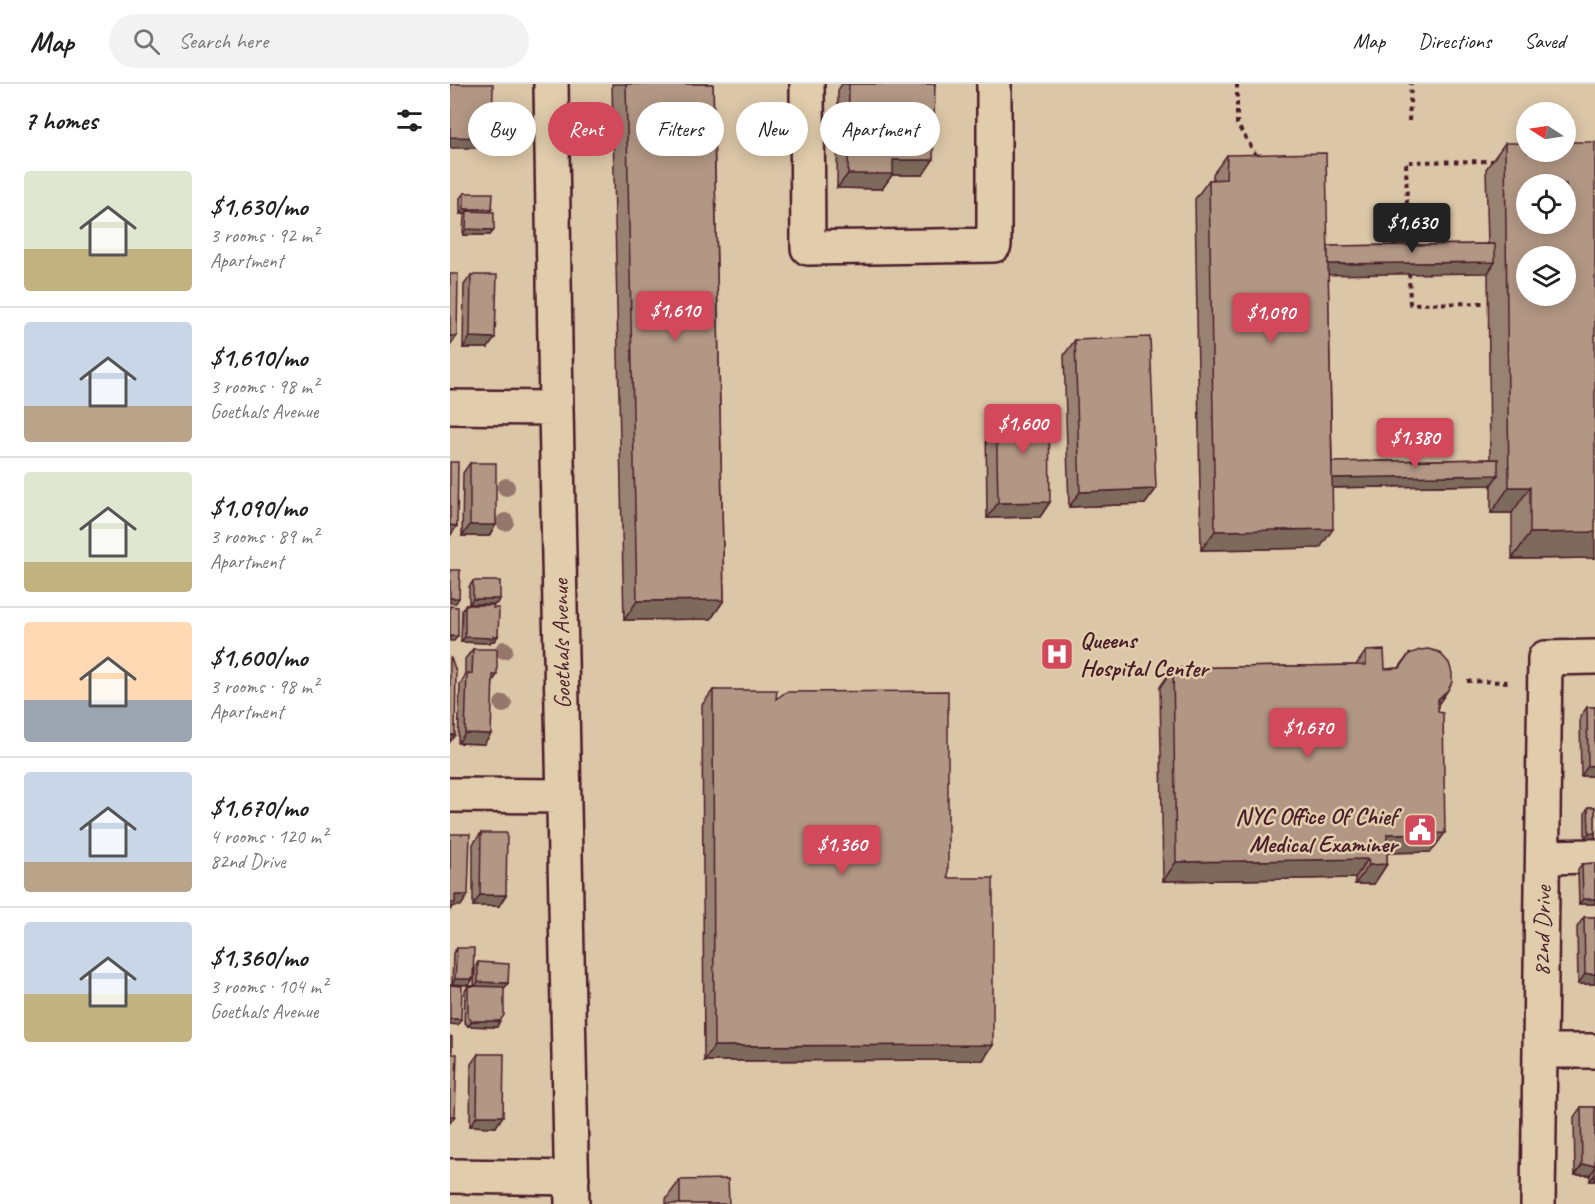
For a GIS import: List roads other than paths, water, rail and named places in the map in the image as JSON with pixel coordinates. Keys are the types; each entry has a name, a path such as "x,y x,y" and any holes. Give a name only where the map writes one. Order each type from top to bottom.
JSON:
{"street":[{"name":"Goethals Avenue","path":"551,84 572,1191"},
{"path":"807,84 808,248 994,245 994,84"},
{"path":"450,407 556,408"},
{"name":"82nd Drive","path":"1538,1204 1545,658 1595,657"},
{"path":"450,795 564,796"},
{"path":"1543,857 1595,856"},
{"path":"1540,1051 1595,1051"},
{"path":"450,1176 572,1191"}],"place":[{"name":"Queens Hospital Center","path":"1057,654"},
{"name":"NYC Office Of Chief Medical Examiner","path":"1420,830"}]}
